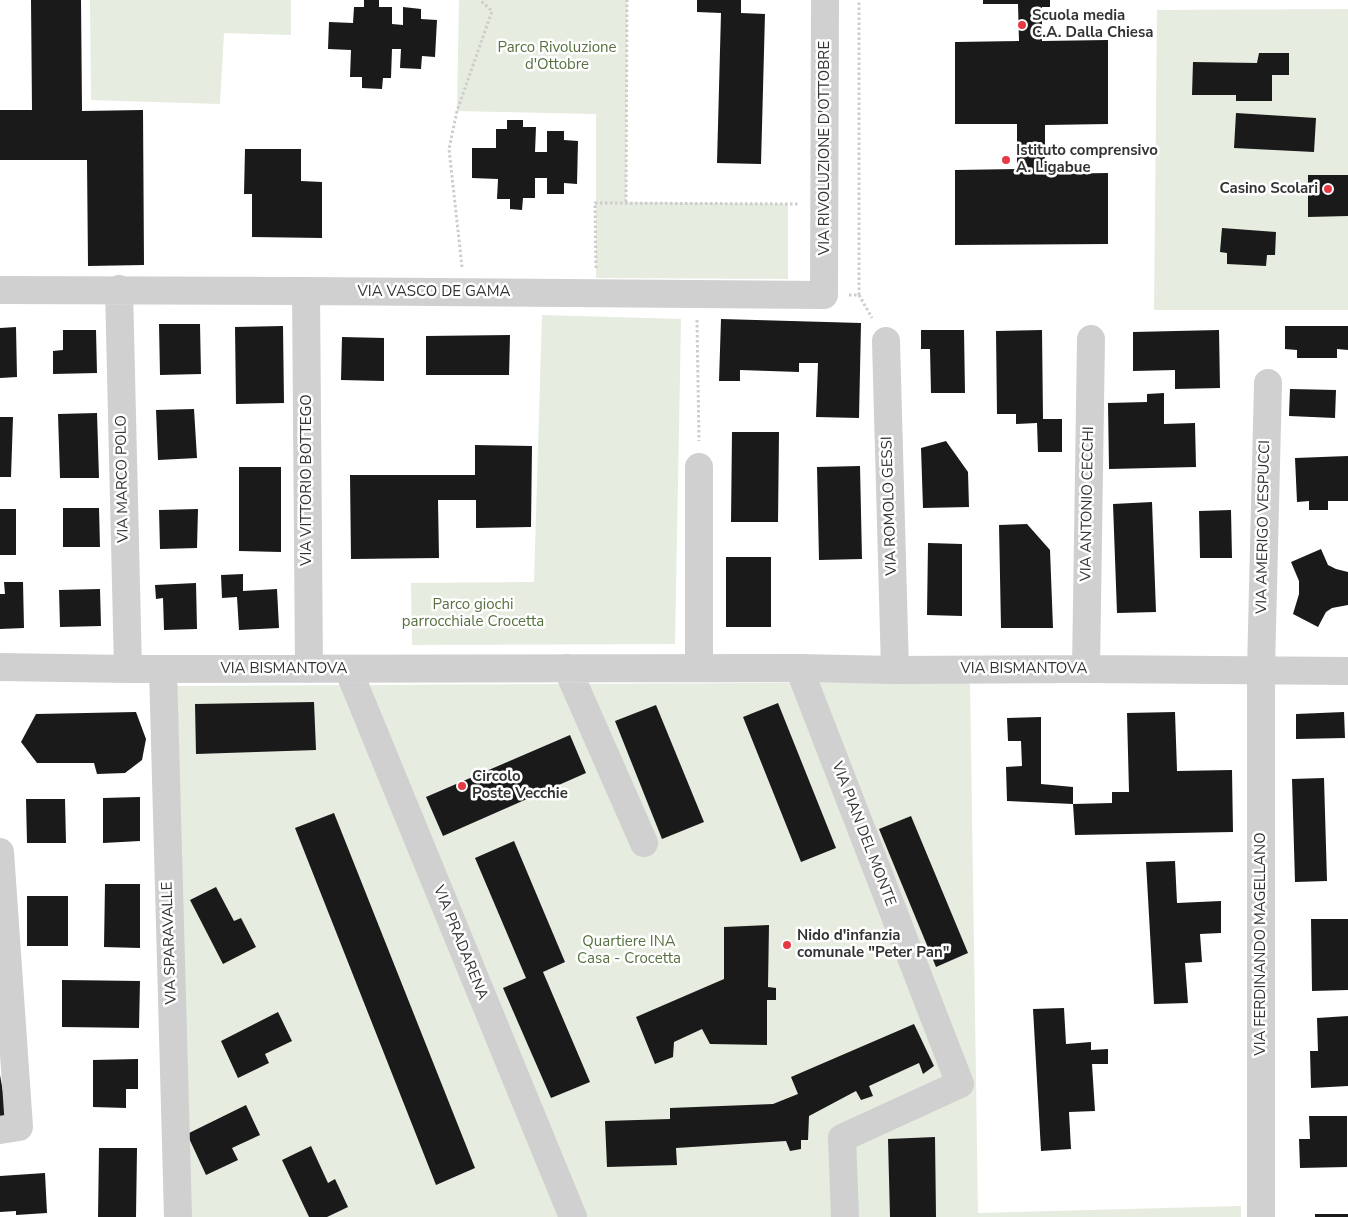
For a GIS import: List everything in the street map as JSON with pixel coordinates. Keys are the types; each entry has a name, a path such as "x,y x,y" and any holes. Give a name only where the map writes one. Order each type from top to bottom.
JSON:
{"street":[{"name":"VIA RIVOLUZIONE D'OTTOBRE","path":"824,295 825,0"},
{"name":"VIA VASCO DE GAMA","path":"0,272 45,290"},
{"name":"VIA VASCO DE GAMA","path":"0,290 306,290 824,295"},
{"name":"VIA MARCO POLO","path":"119,290 128,669"},
{"name":"VIA VITTORIO BOTTEGO","path":"306,290 309,669"},
{"name":"VIA ANTONIO CECCHI","path":"1086,669 1091,339"},
{"name":"VIA ROMOLO GESSI","path":"886,341 895,670"},
{"name":"VIA AMERIGO VESPUCCI","path":"1261,670 1268,383"},
{"path":"699,467 699,668"},
{"name":"VIA BISMANTOVA","path":"0,668 799,668 1348,671"},
{"path":"567,668 644,843"},
{"name":"VIA PIAN DEL MONTE","path":"799,668 960,1084 842,1138 845,1217"},
{"name":"VIA SPARAVALLE","path":"163,669 178,1217"},
{"name":"VIA PRADARENA","path":"348,669 573,1217"},
{"name":"VIA FERDINANDO MAGELLANO","path":"1261,670 1261,1217"},
{"path":"0,852 19,1127 0,1130"}],"path":[{"path":"465,292 449,149 457,110 492,11 480,0"},
{"path":"626,0 626,202"},
{"path":"859,0 859,296 886,341"},
{"path":"596,293 596,203 824,204"},
{"path":"697,294 699,467"},
{"path":"824,295 859,296"}],"green space":[{"path":"90,0 291,0 291,35 224,33 220,104 91,100"},
{"name":"Parco Rivoluzione d'Ottobre","path":"459,0 627,0 626,202 788,204 788,279 596,278 596,114 457,111"},
{"path":"1348,9 1348,310 1154,310 1157,10"},
{"name":"Parco giochi parrocchiale Crocetta","path":"542,315 681,319 675,644 412,645 411,583 534,582"},
{"name":"Quartiere INA Casa - Crocetta","path":"970,682 978,1213 1241,1206 1241,1217 178,1217 163,686"}],"building":[{"path":"31,0 81,0 82,111 143,110 144,265 88,266 87,160 0,160 0,110 32,110"},
{"path":"364,0 379,0 379,7 392,7 392,24 403,25 403,7 421,9 421,19 437,20 435,57 422,56 421,69 400,68 401,49 392,49 391,78 383,78 382,89 362,88 362,77 350,77 351,50 328,49 329,22 353,23 354,7 364,7"},
{"path":"697,0 741,0 741,13 765,14 761,164 717,163 721,13 697,12"},
{"path":"983,0 1050,0 1050,7 1042,7 1042,41 1108,40 1108,124 1045,125 1045,174 1108,173 1108,244 955,245 955,170 1017,169 1017,124 955,124 955,42 1019,41 1018,4 983,4"},
{"path":"1259,53 1289,53 1289,75 1272,75 1272,101 1236,101 1236,95 1192,95 1193,62 1257,63"},
{"path":"1236,113 1316,118 1314,152 1234,148"},
{"path":"507,120 523,120 523,127 536,127 535,152 547,152 547,131 564,131 564,140 578,141 577,184 564,183 564,194 547,194 547,178 535,178 535,198 523,198 522,210 510,209 510,199 497,199 498,179 472,178 472,148 496,148 496,129 507,129"},
{"path":"245,149 301,149 301,181 322,182 322,238 252,237 252,194 244,194"},
{"name":"Casino Scolari","path":"1308,175 1348,175 1348,216 1308,217"},
{"path":"1222,228 1276,232 1275,255 1267,255 1266,266 1227,264 1227,253 1220,252"},
{"path":"721,319 861,323 859,418 816,417 818,363 799,363 799,372 740,370 740,381 719,381"},
{"path":"159,324 200,324 201,374 160,375"},
{"path":"283,326 284,403 236,404 235,327"},
{"path":"1285,326 1348,326 1348,350 1337,349 1337,358 1297,358 1297,350 1285,349"},
{"path":"16,327 17,377 0,378 0,328"},
{"path":"63,330 96,330 97,373 53,374 53,351 63,350"},
{"path":"921,330 964,330 965,393 931,393 930,349 921,349"},
{"path":"1042,330 1043,419 1062,419 1062,452 1038,452 1037,423 1016,424 1016,414 997,414 996,331"},
{"path":"1219,330 1220,388 1175,389 1175,370 1133,371 1133,332"},
{"path":"510,335 509,375 426,375 426,336"},
{"path":"342,337 384,338 384,381 341,380"},
{"path":"1290,389 1336,390 1335,418 1289,416"},
{"path":"1164,393 1164,424 1195,423 1196,467 1109,469 1108,403 1147,402 1147,394"},
{"path":"194,409 197,458 158,460 156,410"},
{"path":"97,413 99,478 60,478 58,414"},
{"path":"0,417 13,417 11,477 0,477"},
{"path":"732,432 779,432 778,522 731,522"},
{"path":"946,441 968,472 969,507 923,508 921,448"},
{"path":"475,445 532,446 531,527 476,528 476,500 438,500 439,558 351,559 350,475 475,475"},
{"path":"1348,456 1348,501 1328,501 1328,510 1309,510 1309,501 1297,502 1295,458"},
{"path":"860,466 862,559 819,560 817,467"},
{"path":"239,467 281,467 281,552 239,551"},
{"path":"1152,502 1156,612 1117,613 1113,504"},
{"path":"63,508 99,508 100,547 63,547"},
{"path":"0,509 16,509 16,555 0,555"},
{"path":"198,509 197,548 160,549 159,510"},
{"path":"1231,510 1232,558 1200,558 1199,511"},
{"path":"1027,524 1050,550 1053,628 1001,628 999,525"},
{"path":"928,543 962,544 962,616 927,615"},
{"path":"1321,549 1328,565 1348,572 1348,605 1332,608 1326,612 1318,627 1293,614 1299,594 1299,581 1291,562"},
{"path":"726,557 771,557 771,627 726,627"},
{"path":"243,574 243,591 277,589 279,628 239,630 237,597 222,598 221,575"},
{"path":"4,582 23,582 24,628 0,629 0,594 5,594"},
{"path":"196,583 197,629 164,630 163,598 156,599 155,585"},
{"path":"100,589 101,626 60,627 59,590"},
{"path":"314,702 316,750 196,754 195,704"},
{"path":"778,703 836,848 801,862 743,717"},
{"path":"656,705 704,822 662,839 615,721"},
{"path":"136,712 146,739 142,760 125,773 97,774 94,763 37,763 21,742 36,714"},
{"path":"1175,712 1177,771 1232,770 1233,832 1075,835 1073,804 1112,803 1112,792 1129,792 1127,713"},
{"path":"1344,712 1345,738 1296,739 1296,714"},
{"path":"1041,717 1041,784 1073,787 1073,804 1007,801 1006,767 1022,766 1021,741 1008,741 1007,718"},
{"path":"570,735 586,773 443,836 426,797"},
{"path":"1324,778 1327,881 1295,882 1292,779"},
{"path":"140,797 140,841 103,843 103,798"},
{"path":"26,799 65,799 66,843 27,843"},
{"path":"334,813 475,1168 436,1185 295,828"},
{"path":"911,816 968,953 936,967 879,829"},
{"path":"514,841 565,962 543,972 590,1082 551,1098 503,988 526,978 475,858"},
{"path":"1175,861 1177,903 1221,901 1221,933 1200,934 1202,962 1185,963 1188,1003 1154,1004 1146,862"},
{"path":"105,884 140,884 140,948 104,947"},
{"path":"216,887 234,921 241,918 256,947 223,964 190,900"},
{"path":"27,896 68,896 68,946 27,946"},
{"path":"1311,919 1348,919 1348,990 1312,991"},
{"path":"769,925 768,987 776,988 776,1000 767,1000 767,1045 710,1044 702,1029 674,1042 673,1057 655,1064 636,1017 724,979 724,927"},
{"path":"62,980 140,981 139,1028 62,1027"},
{"path":"1064,1008 1066,1044 1091,1042 1091,1050 1108,1049 1108,1064 1092,1064 1095,1111 1069,1112 1071,1149 1041,1151 1033,1009"},
{"path":"278,1012 292,1041 265,1054 269,1063 238,1078 221,1041"},
{"path":"1348,1016 1348,1086 1311,1088 1310,1051 1318,1051 1317,1018"},
{"path":"914,1024 934,1066 923,1074 919,1063 869,1086 873,1096 861,1100 856,1091 809,1116 808,1140 801,1140 801,1149 790,1151 786,1141 676,1148 677,1165 607,1167 605,1121 670,1119 670,1108 773,1104 798,1094 791,1077"},
{"path":"138,1059 138,1089 126,1089 126,1108 93,1107 93,1060"},
{"path":"0,1075 8,1119 0,1120"},
{"path":"246,1105 260,1135 232,1148 238,1160 206,1175 187,1134"},
{"path":"1309,1116 1347,1116 1347,1167 1300,1168 1299,1139 1310,1139"},
{"path":"935,1137 936,1217 890,1217 888,1139"},
{"path":"311,1146 328,1183 335,1179 348,1207 327,1217 309,1217 282,1160"},
{"path":"99,1148 137,1148 136,1217 98,1217"},
{"path":"45,1173 47,1213 16,1215 16,1211 0,1212 0,1176"},
{"path":"1315,1214 1348,1214 1348,1217 1315,1217"}],"place":[{"name":"Scuola media C.A. Dalla Chiesa","path":"1022,25"},
{"name":"Istituto comprensivo A. Ligabue","path":"1006,160"},
{"name":"Casino Scolari","path":"1328,189"},
{"name":"Circolo Poste Vecchie","path":"462,786"},
{"name":"Nido d'infanzia comunale \"Peter Pan\"","path":"787,945"}]}
